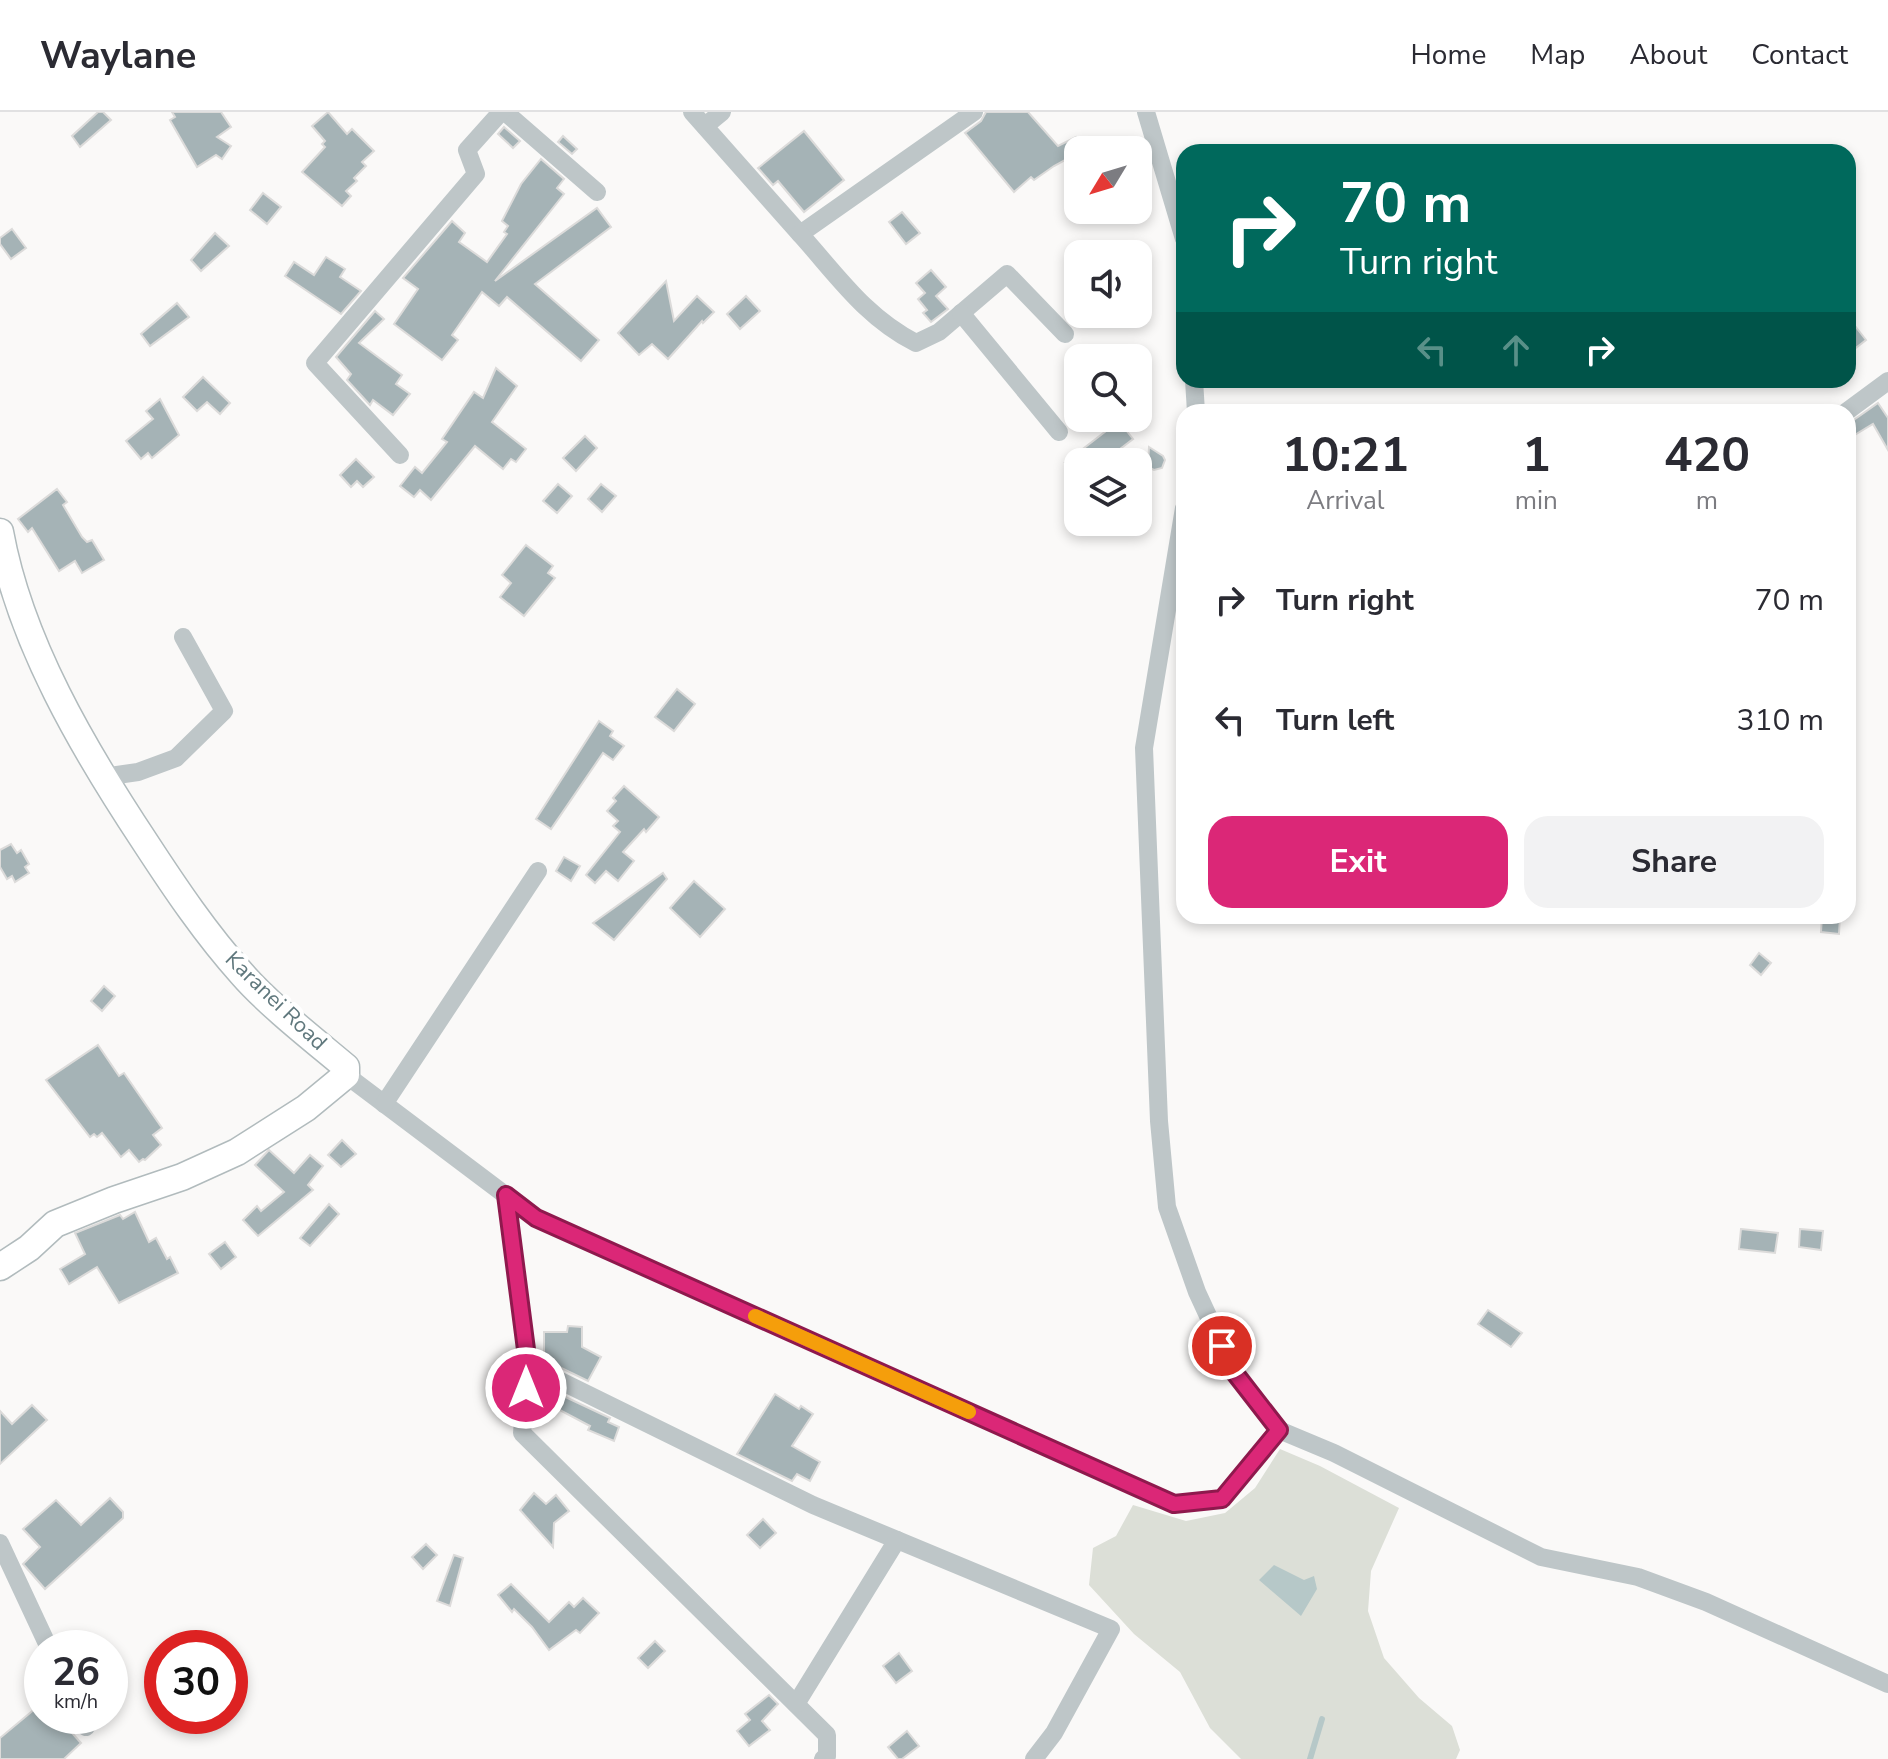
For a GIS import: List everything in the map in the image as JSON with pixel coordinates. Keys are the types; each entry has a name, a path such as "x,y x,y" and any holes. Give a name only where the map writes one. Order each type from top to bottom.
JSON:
{"street":[{"path":"400,455 315,363 476,174 467,150 503,112 597,192"},
{"path":"692,112 868,311 891,330 916,343 939,332 1007,274 1065,334"},
{"path":"705,126 722,112"},
{"path":"800,234 974,112"},
{"path":"1146,112 1176,212"},
{"path":"961,313 1059,432"},
{"path":"1856,405 1888,381"},
{"name":"Karanei Road","path":"0,532 4,555 40,659 103,777 179,894 243,976 346,1067 346,1075"},
{"path":"1176,556 1144,748 1159,1121 1167,1207 1197,1292 1234,1372 1279,1430 1334,1453 1541,1557 1638,1577 1706,1602 1888,1684"},
{"path":"103,777 138,772 176,758 224,711 183,637"},
{"path":"384,1104 538,871"},
{"path":"0,1267 29,1248 55,1224 182,1177 237,1152 306,1108 346,1075 536,1218 1174,1504 1222,1499 1279,1430"},
{"path":"506,1195 528,1365 522,1433 827,1735 827,1756 823,1759"},
{"path":"528,1365 813,1505 1111,1629 1054,1733 1034,1759"},
{"path":"796,1704 897,1540"},
{"path":"0,1543 41,1630"}],"shaded area":[{"path":"1280,1449 1320,1466 1399,1508 1371,1571 1368,1611 1384,1658 1419,1698 1452,1726 1460,1750 1456,1759 1241,1759 1210,1728 1180,1672 1134,1634 1089,1585 1093,1548 1116,1536 1133,1505 1186,1521 1225,1513 1255,1488"},
{"path":"1274,1565 1304,1580 1314,1576 1317,1589 1301,1616 1259,1580"}],"building":[{"path":"98,112 103,112 111,120 80,147 72,136"},
{"path":"172,112 221,112 231,127 217,137 231,146 222,159 216,155 197,167 170,120 175,117"},
{"path":"328,112 347,134 352,129 374,151 362,162 366,166 346,191 351,196 342,206 302,172 325,147 322,144 325,141 312,126"},
{"path":"986,112 1028,112 1058,146 1064,143 1064,161 1034,180 1031,177 1014,192 965,133 981,121"},
{"path":"504,127 520,141 513,148 498,134"},
{"path":"804,131 844,180 804,212 778,181 773,185 758,168"},
{"path":"563,136 577,149 572,154 558,142"},
{"path":"541,159 564,179 557,188 564,194 495,281 597,208 611,227 535,284 599,340 581,361 507,297 499,306 482,292 452,335 458,340 442,360 394,324 418,289 403,278 452,221 465,233 459,242 487,262 507,234 504,232 508,226 502,221 521,184"},
{"path":"263,193 281,207 267,224 250,210"},
{"path":"902,212 920,233 906,244 889,222"},
{"path":"12,229 26,248 11,259 0,244 0,238"},
{"path":"215,233 229,246 201,271 191,260"},
{"path":"326,257 345,269 340,277 361,291 341,314 285,276 294,262 314,275"},
{"path":"931,270 946,287 936,296 948,309 931,322 923,313 927,310 918,299 925,293 916,283"},
{"path":"666,281 674,321 697,296 714,312 668,359 652,344 639,355 618,333"},
{"path":"746,296 760,311 740,329 727,314"},
{"path":"177,303 189,317 150,346 141,334"},
{"path":"375,311 384,319 359,343 402,375 396,384 410,394 393,415 373,400 370,405 347,380 351,374 336,357"},
{"path":"1856,327 1866,340 1856,348"},
{"path":"496,368 517,386 492,422 526,449 516,462 511,459 503,469 475,446 431,500 420,490 414,497 400,486 415,467 422,473 447,442 442,439 474,392 483,398"},
{"path":"203,377 230,403 220,414 207,402 197,411 183,397"},
{"path":"160,399 179,435 152,458 148,453 141,459 126,441 153,419 146,411"},
{"path":"1878,403 1888,418 1888,450 1873,424 1856,434 1856,418"},
{"path":"1105,432 1128,432 1133,439 1121,448 1084,448"},
{"path":"585,436 597,448 576,471 563,458"},
{"path":"1152,449 1165,460 1162,468 1154,470"},
{"path":"356,459 374,477 363,487 357,481 351,487 340,475"},
{"path":"558,484 572,496 557,513 543,501"},
{"path":"601,484 616,496 602,512 588,499"},
{"path":"57,489 67,502 63,505 82,537 87,542 92,540 104,560 82,573 75,561 59,571 32,528 28,532 18,519"},
{"path":"526,545 553,566 548,573 555,578 524,616 500,597 511,583 502,575"},
{"path":"677,689 695,704 674,731 655,717"},
{"path":"599,721 613,731 610,736 624,746 613,760 603,753 551,829 536,819"},
{"path":"624,786 659,817 623,852 634,861 618,881 606,871 595,883 586,875 620,832 613,826 618,821 607,811"},
{"path":"11,844 17,853 21,850 29,864 25,867 29,873 15,882 12,876 7,879 0,867 0,850"},
{"path":"564,857 580,866 571,881 556,871"},
{"path":"663,873 667,879 614,940 593,923"},
{"path":"694,881 725,909 700,937 670,908"},
{"path":"1822,924 1840,924 1839,934 1821,932"},
{"path":"1759,953 1771,963 1761,975 1750,965"},
{"path":"104,986 115,996 102,1011 91,1001"},
{"path":"98,1045 119,1076 124,1073 162,1128 153,1135 161,1145 145,1160 139,1162 129,1150 121,1157 102,1133 90,1137 46,1080"},
{"path":"342,1140 356,1154 341,1167 328,1155"},
{"path":"269,1150 294,1173 310,1155 323,1166 308,1185 313,1190 258,1236 243,1220 257,1206 261,1211 284,1192 255,1165"},
{"path":"329,1204 339,1214 310,1246 300,1238"},
{"path":"135,1212 149,1242 156,1238 178,1273 119,1303 97,1267 69,1284 60,1269 85,1254 75,1233 120,1215 123,1219"},
{"path":"1741,1229 1778,1233 1775,1253 1739,1249"},
{"path":"1800,1229 1823,1231 1821,1250 1799,1247"},
{"path":"225,1242 236,1257 221,1269 209,1254"},
{"path":"1488,1310 1522,1333 1511,1347 1478,1324"},
{"path":"568,1326 582,1327 582,1347 601,1357 588,1381 551,1363 553,1359 544,1359 544,1332 567,1332"},
{"path":"540,1385 610,1418 608,1422 619,1427 614,1441 588,1430 590,1426 537,1398"},
{"path":"775,1394 813,1414 792,1446 820,1462 810,1481 797,1474 792,1481 737,1454"},
{"path":"32,1405 47,1420 0,1464 0,1411 12,1424"},
{"path":"534,1493 546,1504 556,1495 569,1511 554,1523 553,1547 520,1510"},
{"path":"110,1498 123,1512 123,1518 45,1589 23,1564 40,1547 23,1529 56,1500 81,1525"},
{"path":"763,1519 776,1533 760,1548 747,1535"},
{"path":"426,1544 437,1555 423,1569 412,1557"},
{"path":"454,1555 463,1558 450,1606 437,1601"},
{"path":"511,1584 549,1622 569,1602 574,1607 583,1598 599,1613 580,1633 576,1630 549,1650 532,1627 514,1609 512,1612 498,1595"},
{"path":"655,1641 665,1651 648,1668 638,1658"},
{"path":"899,1653 912,1671 896,1683 883,1666"},
{"path":"769,1695 778,1704 762,1721 770,1730 749,1746 737,1731 750,1720 745,1714"},
{"path":"24,1718 24,1734 73,1734 81,1743 64,1759 0,1759 0,1738"},
{"path":"907,1731 919,1746 898,1759 888,1747"}],"waterway":[{"path":"1310,1759 1322,1719"}],"slow traffic":[{"path":"755,1316 969,1412"}],"route":[{"path":"526,1388 528,1365 506,1195 536,1218 1174,1504 1222,1499 1279,1430 1234,1372 1222,1346"}]}
